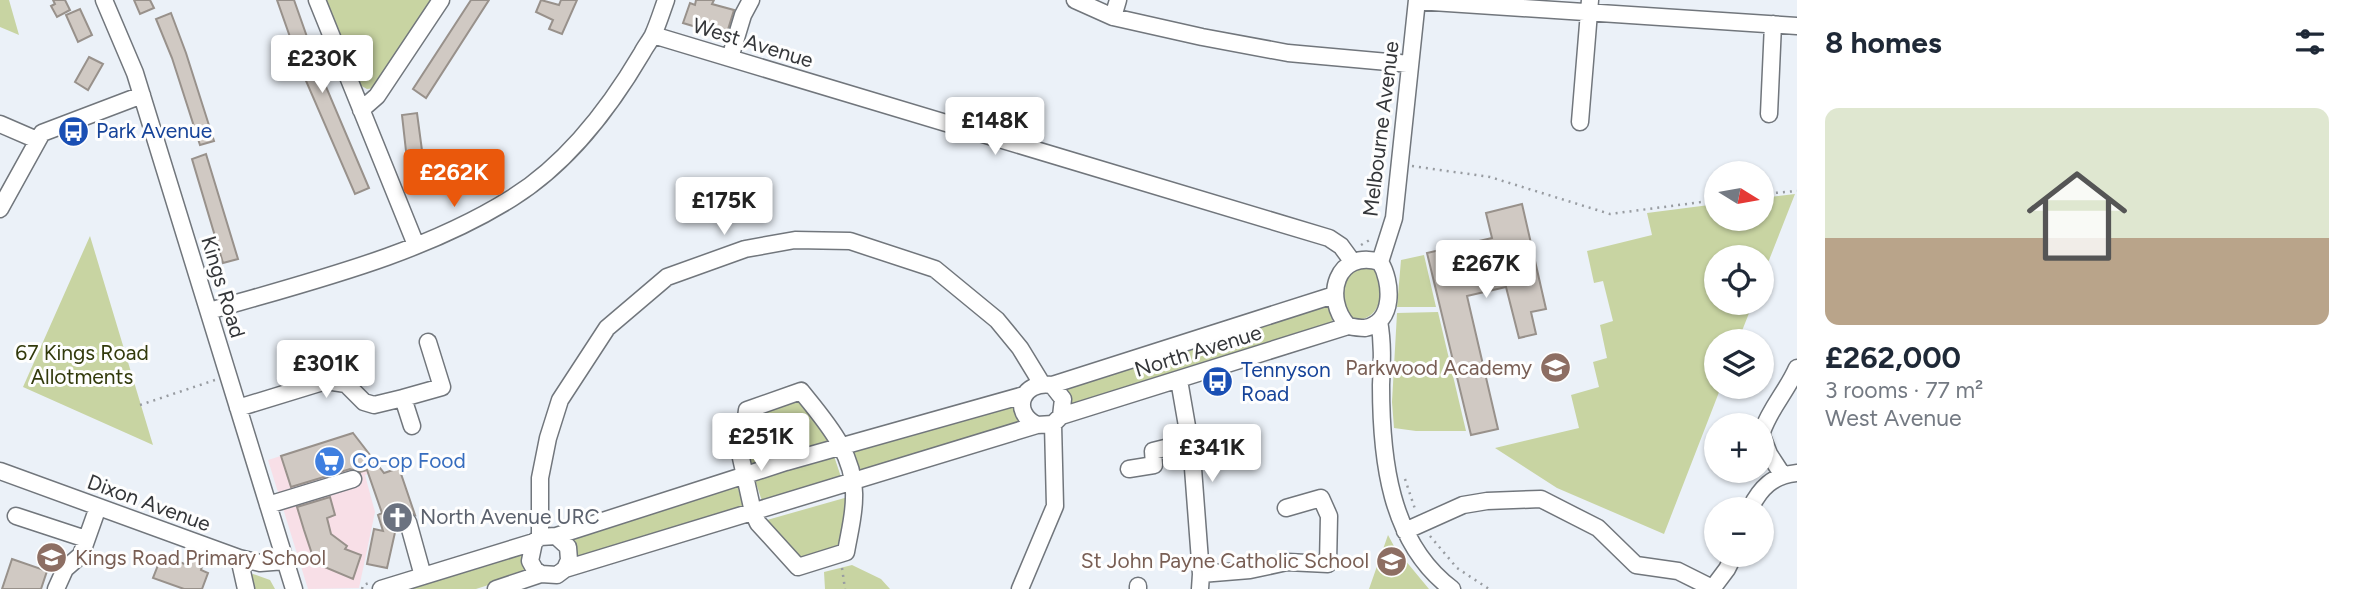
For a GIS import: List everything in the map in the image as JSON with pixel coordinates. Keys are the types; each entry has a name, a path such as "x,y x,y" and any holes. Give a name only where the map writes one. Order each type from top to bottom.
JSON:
{"street":[{"name":"Kings Road","path":"104,0 142,96 294,589"},
{"path":"317,0 416,245"},
{"path":"361,110 377,96 440,0"},
{"path":"209,311 416,245 513,198 549,172 605,110 653,36 666,0"},
{"path":"730,58 743,15 751,0"},
{"path":"1075,0 1113,17 1288,54 1410,64"},
{"path":"1113,17 1118,0"},
{"path":"1417,1 1590,6 1797,26"},
{"name":"Melbourne Avenue","path":"1380,262 1394,218 1417,1"},
{"path":"1580,122 1590,6"},
{"path":"1769,114 1773,24"},
{"name":"West Avenue","path":"653,36 1329,238 1341,246 1352,261"},
{"path":"0,209 37,140 47,130 142,96"},
{"path":"0,124 37,140"},
{"path":"563,589 553,573 535,570 530,561 544,538 540,478 548,438 560,400 607,328 667,277 745,249 796,240 850,241 934,269 997,320 1047,384 1063,399 1064,409 1050,421 1026,418 1023,411 1024,395"},
{"path":"1367,258 1380,262 1388,274 1390,290 1387,309 1379,321 1366,328 1348,326 1338,314 1334,295 1339,276 1352,261 1367,258"},
{"name":"North Avenue","path":"381,589 842,446 1024,395 1033,386 1047,384 1334,295"},
{"path":"1379,321 1383,342 1382,417 1388,478 1405,531 1424,560 1452,589"},
{"name":"North Avenue","path":"496,589 1050,421 1348,326"},
{"path":"238,408 326,381 346,384 365,402 374,405 442,387 428,342"},
{"path":"1769,413 1790,386 1797,368"},
{"path":"1179,380 1189,442 1201,582 1287,562 1328,564 1329,516 1321,498 1286,508"},
{"path":"801,391 836,434 853,481 855,497 846,552 798,567 758,523 743,476 741,458 747,410 801,391"},
{"path":"403,398 412,426"},
{"path":"1020,589 1055,506 1050,421"},
{"path":"1129,469 1154,465 1153,451 1189,442"},
{"path":"1756,497 1759,491 1790,474 1774,459"},
{"name":"Dixon Avenue","path":"0,471 239,558 260,563 285,561"},
{"path":"268,505 353,479"},
{"path":"1405,531 1463,505 1487,501 1541,499 1598,528 1636,565 1678,571 1712,589 1728,567"},
{"path":"56,589 65,569 81,555 98,507"},
{"path":"16,516 86,539"},
{"path":"408,523 423,576"},
{"path":"544,538 568,547 569,560 553,573"},
{"path":"239,558 246,589"}],"path":[{"path":"1401,164 1490,177 1610,214 1704,202"},
{"path":"1774,193 1797,191"},
{"path":"141,405 228,376"},
{"path":"838,555 845,589"}],"shaded area":[{"path":"353,433 380,469 365,475 375,512 359,588 308,589 268,460"}],"green space":[{"path":"0,0 9,0 19,35 0,27"},
{"path":"323,0 435,0 375,88 367,89 358,84"},
{"path":"1795,194 1774,247 1774,245 1704,245 1704,315 1748,315 1743,329 1704,329 1704,399 1716,399 1711,413 1704,413 1704,431 1664,534 1557,488 1495,448 1579,428 1571,395 1599,387 1593,362 1607,358 1600,325 1613,321 1603,281 1594,283 1587,251 1652,235 1647,213 1704,206 1704,231 1774,231 1774,197"},
{"name":"67 Kings Road Allotments","path":"90,236 153,445 23,387"},
{"path":"1424,255 1436,307 1397,307 1401,260"},
{"path":"1374,267 1381,285 1379,304 1368,317 1348,317 1340,301 1345,278 1352,268"},
{"path":"1328,305 1334,326 1071,407 1064,386"},
{"path":"1438,312 1466,431 1394,428 1392,402 1397,313"},
{"path":"797,399 831,440 750,465 755,412"},
{"path":"1016,402 1022,423 859,471 853,451"},
{"path":"834,456 841,477 762,501 755,480"},
{"path":"737,485 744,508 578,560 571,537"},
{"path":"848,497 843,545 798,558 767,520"},
{"name":"St John Payne Catholic School","path":"1388,535 1395,548 1429,589 1369,589"},
{"path":"523,550 529,572 476,589 400,589"},
{"path":"852,565 881,579 890,589 825,589 824,572"},
{"path":"253,574 270,580 275,589 254,589 250,576"}],"building":[{"path":"53,0 65,0 70,10 57,17 51,6 55,4"},
{"path":"134,0 150,0 154,8 140,14"},
{"path":"277,0 294,0 318,68 369,188 355,194 303,74"},
{"path":"471,0 489,0 426,98 413,89"},
{"path":"541,0 559,5 561,0 577,0 562,34 549,29 553,20 536,12"},
{"path":"696,0 714,0 712,4 734,10 726,36 683,23 690,3 695,5"},
{"path":"80,9 92,35 78,42 66,15"},
{"path":"171,13 214,141 200,145 172,58 156,19"},
{"path":"89,57 103,64 88,90 75,82"},
{"path":"417,113 423,158 407,160 402,115"},
{"path":"206,154 238,259 223,263 192,159"},
{"path":"1522,204 1546,309 1531,312 1536,334 1519,338 1506,287 1467,296 1498,429 1471,435 1427,253 1492,238 1486,213"},
{"path":"353,433 384,473 399,468 415,515 406,512 398,519 387,568 367,564 374,529 383,531 378,515 382,513 367,470 360,472 350,469 291,487 281,456"},
{"path":"330,497 335,515 327,518 331,534 347,546 345,549 361,555 353,579 315,563 297,507"},
{"path":"162,555 187,565 190,558 203,563 201,570 208,573 202,589 184,589 153,578"},
{"path":"12,559 47,571 41,589 2,589"}],"place":[{"name":"Park Avenue","path":"73,131"},
{"name":"Parkwood Academy","path":"1555,368"},
{"name":"Tennyson Road","path":"1218,382"},
{"name":"Co-op Food","path":"329,461"},
{"name":"North Avenue URC","path":"397,517"},
{"name":"Kings Road Primary School","path":"52,558"},
{"name":"St John Payne Catholic School","path":"1392,561"}]}
